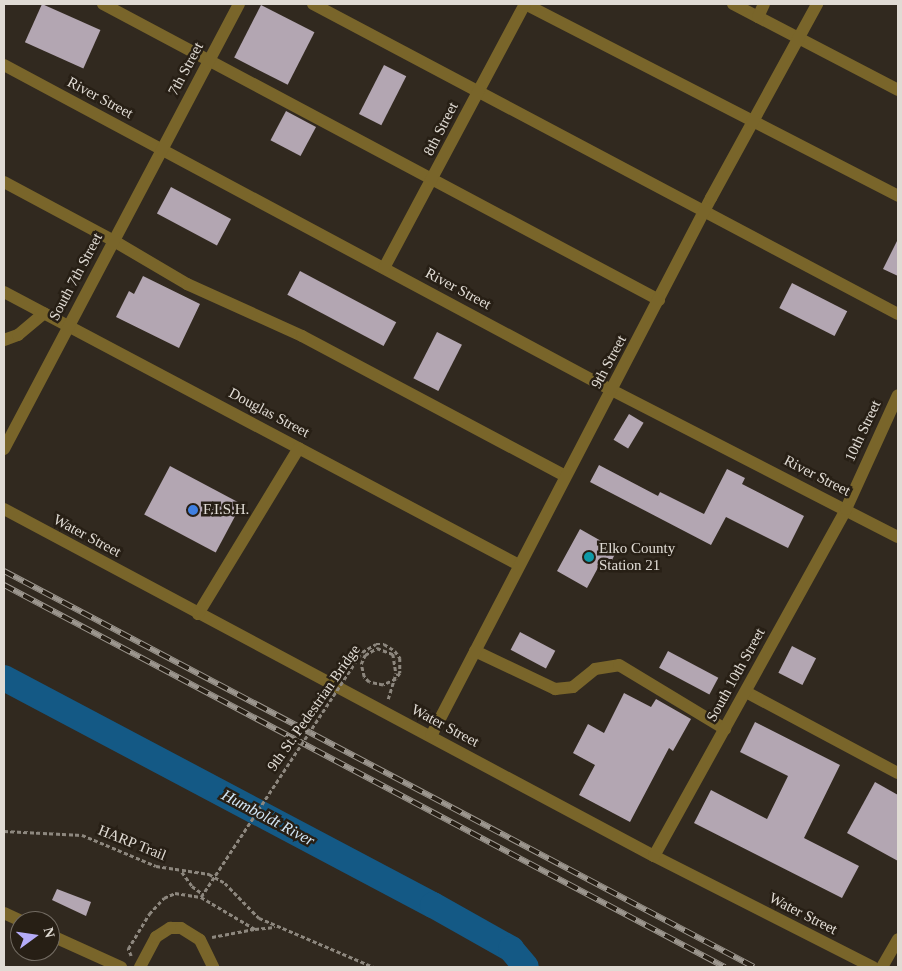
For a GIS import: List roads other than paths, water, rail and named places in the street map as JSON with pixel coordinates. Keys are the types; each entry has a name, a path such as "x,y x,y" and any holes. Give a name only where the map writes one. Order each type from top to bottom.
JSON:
{"street":[{"path":"103,4 659,300"},
{"name":"7th Street","path":"162,149 238,4"},
{"path":"313,4 898,314"},
{"path":"525,4 898,196"},
{"name":"8th Street","path":"384,268 525,4"},
{"path":"733,4 898,90"},
{"path":"758,16 764,4"},
{"name":"9th Street","path":"431,736 565,476 613,390 704,211 817,4"},
{"name":"River Street","path":"4,65 613,390 898,537"},
{"name":"South 7th Street","path":"4,449 162,149"},
{"path":"4,182 114,240 187,284 302,336 565,476"},
{"name":"Douglas Street","path":"4,292 519,565"},
{"path":"4,340 18,335 44,313"},
{"name":"10th Street","path":"846,509 898,395"},
{"path":"198,614 299,448"},
{"name":"Water Street","path":"4,509 654,856 873,967"},
{"name":"South 10th Street","path":"654,856 846,509"},
{"path":"475,651 555,689 573,687 595,668 619,664 725,729"},
{"path":"746,692 898,773"},
{"path":"140,967 156,936 170,928 180,928 200,940 213,967"},
{"path":"882,967 898,939"},
{"path":"60,940 121,967"}],"waterway":[{"name":"Humboldt River","path":"4,678 433,905 511,949 526,967"}],"railway":[{"path":"4,571 754,967"},
{"path":"4,585 725,967"}],"place":[{"name":"F.I.S.H.","path":"193,510"},
{"name":"Elko County Station 21","path":"589,557"}]}
